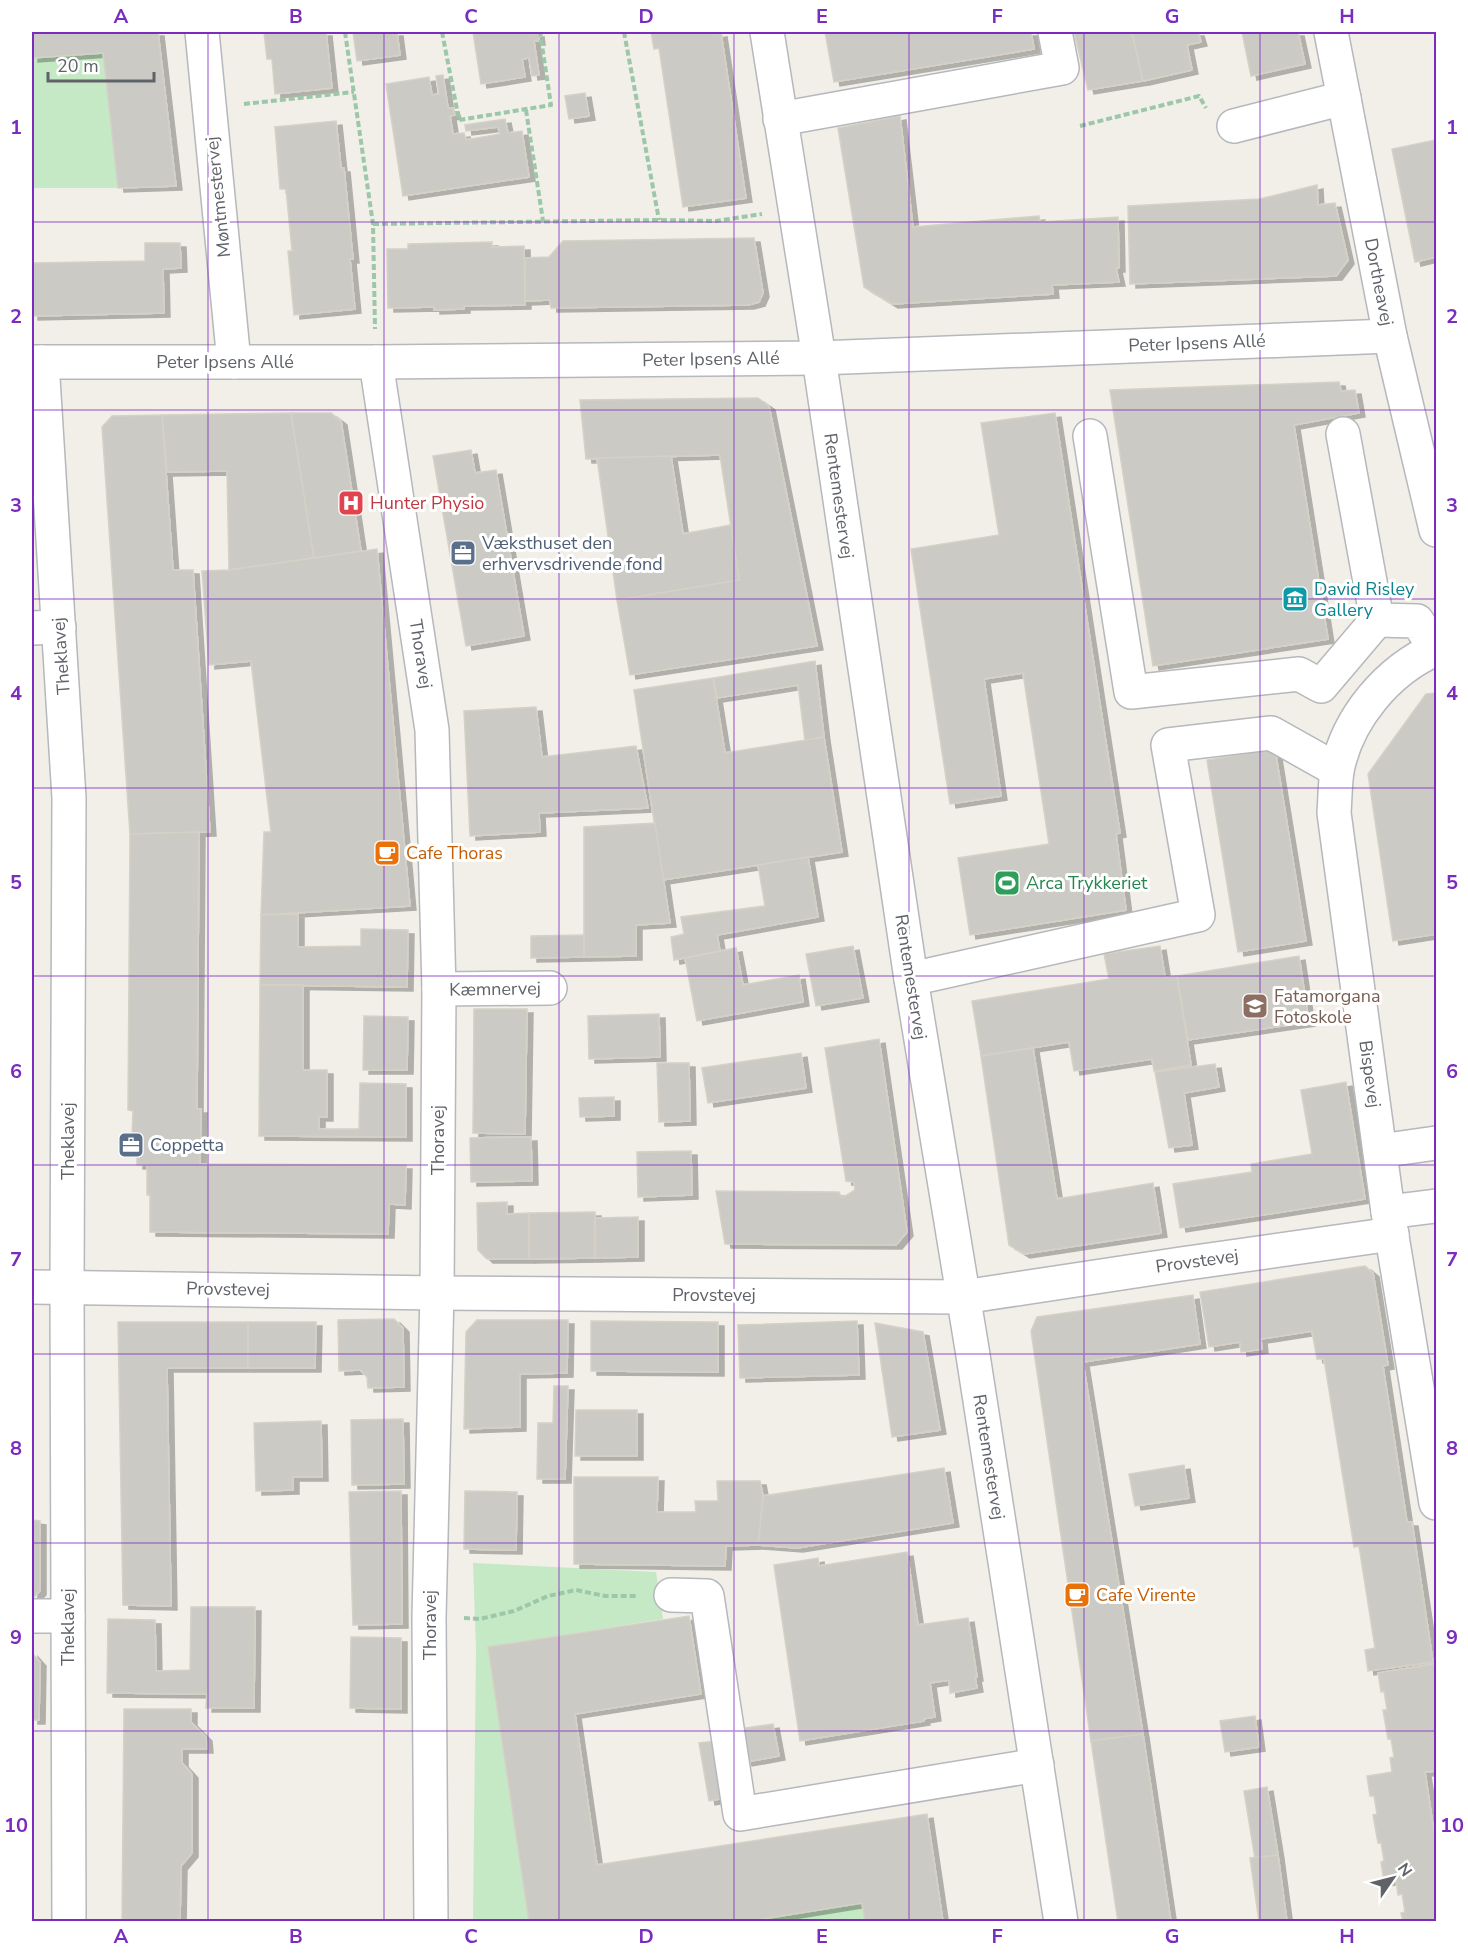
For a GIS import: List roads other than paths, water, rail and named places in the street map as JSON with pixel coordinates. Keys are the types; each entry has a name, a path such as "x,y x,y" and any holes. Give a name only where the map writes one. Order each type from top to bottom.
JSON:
{"street":[{"name":"Møntmestervej","path":"202,32 234,362"},
{"name":"Rentemestervej","path":"767,32 819,358 911,979 1061,1922"},
{"path":"780,119 1062,68 1055,32"},
{"name":"Dortheavej","path":"1330,32 1390,336 1437,530"},
{"path":"1234,126 1344,98"},
{"name":"Peter Ipsens Allé","path":"37,362 819,358 1390,336"},
{"name":"Theklavej","path":"37,362 45,627 69,798 67,1287 69,1922"},
{"name":"Thoravej","path":"376,362 432,730 439,989 437,1293 429,1617 431,1922"},
{"path":"1343,434 1377,620"},
{"path":"1090,436 1131,692 1299,674 1322,686 1377,620"},
{"path":"1377,620 1417,621 1436,649"},
{"name":"Bispevej","path":"1436,649 1392,677 1367,704 1349,735 1337,770 1334,813 1390,1223 1437,1503"},
{"path":"911,979 1198,915 1168,745 1271,733 1337,770"},
{"name":"Kæmnervej","path":"439,989 550,988"},
{"path":"1380,1151 1437,1143"},
{"name":"Provstevej","path":"32,1287 963,1297 1181,1264 1390,1223 1437,1206"},
{"path":"670,1595 707,1596 740,1814 1037,1765"},
{"path":"32,1616 68,1616"}],"place":[{"name":"Hunter Physio","path":"351,503"},
{"name":"Væksthuset den erhvervsdrivende fond","path":"463,553"},
{"name":"David Risley Gallery","path":"1295,599"},
{"name":"Cafe Thoras","path":"387,853"},
{"name":"Arca Trykkeriet","path":"1007,883"},
{"name":"Fatamorgana Fotoskole","path":"1255,1006"},
{"name":"Coppetta","path":"131,1145"},
{"name":"Cafe Virente","path":"1077,1595"}]}
